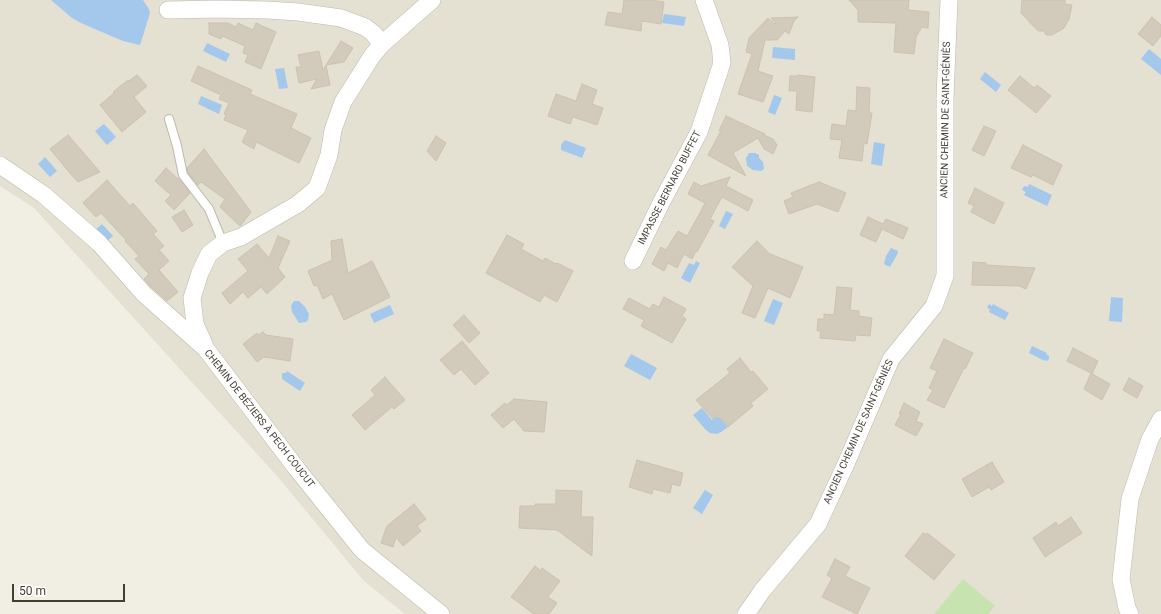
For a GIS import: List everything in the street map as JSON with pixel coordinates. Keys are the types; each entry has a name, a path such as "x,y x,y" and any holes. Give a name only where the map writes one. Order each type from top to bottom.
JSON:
{"street":[{"path":"206,349 195,324 192,298 209,254 222,243 241,237 298,204 317,188 329,155 333,130 343,102 372,56 382,44 432,0"},
{"name":"IMPASSE BERNARD BUFFET","path":"634,261 662,201 699,132 722,63 720,45 704,0"},
{"name":"ANCIEN CHEMIN DE SAINT-GÉNIÈS","path":"746,614 762,592 818,524 845,466 891,359 934,306 945,276 945,98 950,0"},
{"path":"168,10 267,10 298,12 341,18 365,27 373,33 382,44"},
{"name":"CHEMIN DE BÉZIERS À PECH COUCUT","path":"0,165 44,195 99,243 144,294 206,349 297,469 362,550 441,614"},
{"path":"1130,614 1127,608 1121,579 1130,499 1150,439 1161,419"}],"lane":[{"path":"169,119 184,175 209,209 222,243"}],"shaded area":[{"path":"0,0 1161,0 1161,614 405,614 364,581 277,476 34,208 0,186"}],"green space":[{"path":"963,579 995,606 988,614 934,614"}],"water":[{"path":"51,0 143,0 150,13 140,45 123,41 81,23 72,18"},
{"path":"664,14 686,17 684,26 662,23"},
{"path":"207,43 230,54 226,62 203,51"},
{"path":"773,47 795,49 795,60 772,58"},
{"path":"1149,49 1161,59 1161,75 1141,59"},
{"path":"284,68 288,88 279,89 275,69"},
{"path":"985,72 1001,85 996,92 980,79"},
{"path":"774,95 782,98 775,115 768,112"},
{"path":"201,96 222,105 219,114 198,104"},
{"path":"104,124 116,137 107,145 95,131"},
{"path":"565,140 586,148 582,158 561,150 561,145"},
{"path":"874,142 885,144 882,166 871,164"},
{"path":"749,153 759,155 759,158 763,162 764,169 761,171 753,170 747,166 746,158"},
{"path":"45,157 57,171 50,177 38,164"},
{"path":"1029,184 1052,195 1047,206 1024,195 1026,192 1022,190 1024,186 1028,187"},
{"path":"726,211 733,214 725,229 719,226"},
{"path":"102,224 113,236 106,242 95,230"},
{"path":"891,248 898,251 898,253 890,267 884,264 886,256"},
{"path":"696,261 700,263 690,283 681,278 689,263 694,265"},
{"path":"1111,297 1123,298 1122,322 1109,321"},
{"path":"773,299 783,303 774,325 764,321"},
{"path":"294,301 299,301 309,314 306,322 299,323 292,312 291,306"},
{"path":"989,304 992,306 993,304 1009,313 1005,320 989,312 990,309 987,308"},
{"path":"390,305 394,314 374,323 370,314"},
{"path":"1032,346 1047,353 1046,354 1049,356 1049,359 1047,361 1043,360 1029,353"},
{"path":"631,354 657,368 650,380 624,366"},
{"path":"287,371 305,383 300,391 282,379 282,373 286,373"},
{"path":"702,408 712,420 718,416 728,427 717,434 710,433 693,415"},
{"path":"705,490 713,495 702,514 693,508"}],"building":[{"path":"624,0 652,0 664,2 661,24 642,21 641,31 605,25 608,12 622,14"},
{"path":"849,0 909,0 908,10 929,12 928,28 922,27 916,37 914,54 894,52 896,23 858,22 858,10"},
{"path":"1022,0 1065,0 1065,4 1072,5 1069,19 1064,28 1052,35 1046,35 1044,31 1038,31 1021,13"},
{"path":"798,17 794,21 789,34 785,31 777,40 765,40 758,71 773,76 763,102 738,94 752,54 746,52 749,38 768,18 775,24 776,23 771,18"},
{"path":"1152,17 1161,25 1161,36 1153,46 1138,34"},
{"path":"209,23 228,23 236,27 238,23 253,30 256,23 276,32 261,69 245,62 248,55 243,53 245,46 222,36 221,39 209,34"},
{"path":"341,41 353,48 344,62 326,65"},
{"path":"319,51 323,70 326,65 330,85 311,89 317,79 299,83 296,67 301,67 298,55"},
{"path":"198,66 252,90 250,94 297,114 291,128 311,138 299,163 256,142 254,149 242,142 248,130 224,120 226,115 224,114 229,103 219,99 221,95 191,81"},
{"path":"137,75 147,86 134,97 146,112 122,132 100,105 114,93 113,92"},
{"path":"798,75 815,77 812,112 796,110 797,91 789,91 790,76"},
{"path":"1020,76 1034,88 1037,85 1051,96 1036,113 1008,90"},
{"path":"582,84 597,90 592,104 603,108 597,125 573,117 570,124 548,116 556,94 576,101"},
{"path":"857,87 870,88 869,113 872,113 867,144 864,143 862,161 839,158 842,140 830,139 832,124 846,126 848,110 856,111"},
{"path":"726,116 765,134 764,135 773,139 777,145 773,154 764,149 758,138 733,153 746,176 708,155 721,131 719,131"},
{"path":"984,126 996,131 984,156 972,150"},
{"path":"68,135 100,172 78,182 69,172 50,149"},
{"path":"436,136 446,143 436,161 427,151"},
{"path":"1023,145 1062,165 1053,185 1033,175 1031,177 1011,168"},
{"path":"204,149 251,212 240,226 220,207 225,199 201,182 198,185 188,173 187,168"},
{"path":"166,168 178,178 190,193 174,210 165,201 171,195 155,181"},
{"path":"730,177 726,186 753,200 748,211 722,197 710,219 714,221 692,259 684,254 677,268 668,263 664,271 652,264 661,247 666,250 678,231 687,236 700,213 705,203 688,194 694,182 701,186"},
{"path":"107,180 130,206 133,203 157,231 153,234 164,246 159,250 169,261 159,270 178,292 167,301 144,279 149,274 135,259 139,256 125,241 126,240 101,213 96,217 83,203"},
{"path":"819,182 846,193 838,212 817,204 789,214 784,201 793,197 791,193"},
{"path":"975,188 1004,203 994,224 971,212 974,206 968,203"},
{"path":"184,210 193,225 182,232 172,217"},
{"path":"868,217 883,224 886,219 908,228 903,239 882,229 876,242 860,235"},
{"path":"507,235 524,244 521,249 543,261 545,258 573,271 557,302 544,295 540,302 486,273"},
{"path":"278,236 290,241 278,268 285,277 267,294 261,287 248,298 243,292 230,304 222,293 248,271 238,259 257,244 269,258"},
{"path":"342,239 348,273 372,261 390,297 344,320 332,294 323,299 317,285 314,286 308,271 332,260 331,241"},
{"path":"757,241 770,254 803,267 790,298 768,288 755,318 742,313 753,286 732,267"},
{"path":"973,262 986,263 986,265 1035,268 1026,289 1019,286 972,285"},
{"path":"837,287 852,288 850,310 859,311 859,316 872,318 870,336 856,335 855,341 820,338 821,331 817,331 818,319 824,319 824,314 834,315"},
{"path":"664,297 686,309 682,316 686,319 672,343 641,326 644,320 623,309 629,298 650,309 653,304 659,307"},
{"path":"464,315 480,333 469,343 453,325"},
{"path":"263,332 266,335 293,339 290,361 264,357 257,362 243,344 257,333 258,335"},
{"path":"944,339 973,353 944,408 927,400 933,390 929,388 937,371 930,368"},
{"path":"462,341 489,373 475,385 461,369 454,375 440,360"},
{"path":"1073,348 1098,361 1092,374 1110,384 1102,400 1084,389 1091,373 1067,361"},
{"path":"740,358 751,372 753,371 768,389 751,403 753,406 728,427 718,415 713,419 696,400 730,373 727,369"},
{"path":"385,377 405,400 394,409 392,407 365,430 352,415 375,395 371,390"},
{"path":"1129,378 1143,386 1137,398 1123,390"},
{"path":"514,399 547,402 544,432 524,431 514,419 503,428 491,415 505,403 507,405"},
{"path":"904,403 920,412 916,421 923,424 916,436 895,425 901,414 899,414"},
{"path":"637,460 683,473 680,486 672,484 670,493 653,489 652,494 629,487"},
{"path":"992,462 1004,482 991,490 989,487 972,497 962,479"},
{"path":"556,490 582,491 581,517 593,517 592,556 557,530 519,528 520,506 556,504"},
{"path":"414,504 426,519 417,526 421,531 403,546 396,537 393,547 381,543 387,526"},
{"path":"1071,517 1082,533 1045,557 1033,538 1056,522 1058,526"},
{"path":"923,533 926,535 927,533 955,555 934,580 905,556"},
{"path":"835,559 850,567 845,576 870,588 857,614 822,597 832,578 827,575"},
{"path":"535,566 541,571 542,568 560,581 548,597 557,603 549,614 534,614 511,597"}]}
